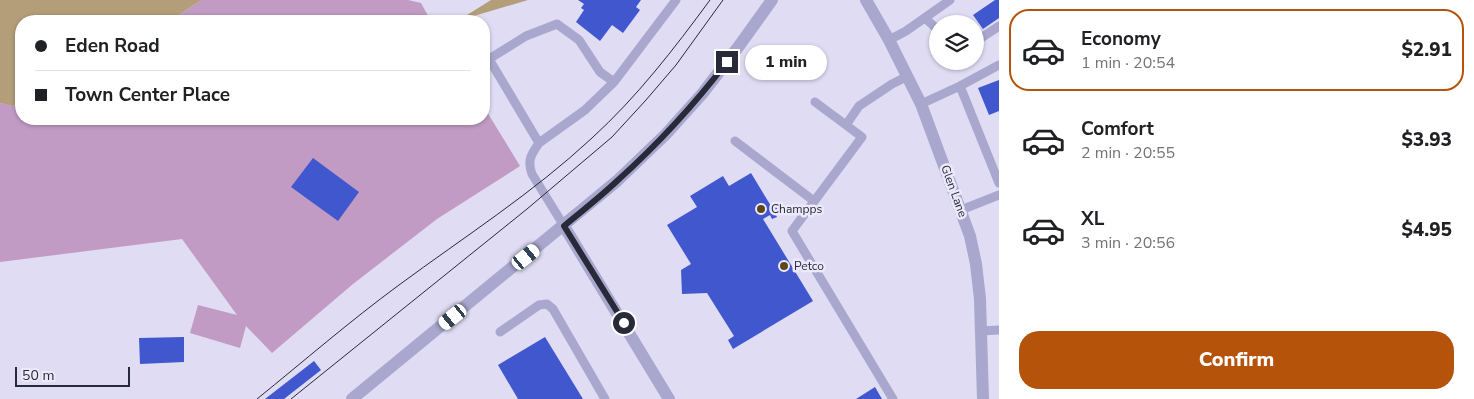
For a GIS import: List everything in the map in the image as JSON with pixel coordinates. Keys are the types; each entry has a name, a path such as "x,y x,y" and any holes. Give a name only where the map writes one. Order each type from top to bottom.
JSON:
{"street":[{"path":"352,399 617,181 666,134 702,94 772,0"},
{"name":"Glen Lane","path":"866,0 889,40 921,104 970,236 980,298 983,399"},
{"path":"564,226 670,399"}],"lane":[{"path":"564,226 532,174 528,165 531,155 539,143 586,110 614,82 676,0"},
{"path":"889,40 950,0"},
{"path":"925,18 929,22"},
{"path":"490,58 526,36 557,24 579,40 600,72 614,82"},
{"path":"984,36 999,26"},
{"path":"490,61 539,143"},
{"path":"921,104 999,65"},
{"path":"846,125 859,106 892,84 908,76"},
{"path":"960,86 999,184"},
{"path":"815,102 862,137 792,231 893,399"},
{"path":"735,141 814,201"},
{"path":"961,210 999,195"},
{"path":"500,332 539,305 546,304 553,309 605,399"},
{"path":"982,331 999,330"}],"shaded area":[{"path":"0,0 201,0 179,15 15,15 15,105 0,103"},
{"path":"201,0 408,0 421,3 428,15 179,15"},
{"path":"491,0 528,0 477,15 467,15"},
{"path":"0,103 15,105 15,125 490,125 490,117 520,166 437,219 353,284 272,353 246,326 240,348 190,333 198,305 237,315 182,239 0,262"}],"building":[{"path":"578,0 641,0 636,7 640,10 623,33 612,25 600,41 576,22 584,10 581,8 584,4"},
{"path":"995,0 999,0 999,18 984,28 984,15 973,15"},
{"path":"999,80 999,111 989,115 978,88"},
{"path":"313,158 359,192 338,221 291,187"},
{"path":"751,173 771,206 775,204 779,210 775,213 777,217 772,219 770,215 763,219 813,301 733,349 728,340 734,336 707,293 682,294 681,270 691,264 667,225 697,207 690,196 723,176 729,186"},
{"path":"184,337 184,362 140,364 139,338"},
{"path":"545,337 583,399 518,399 498,365"},
{"path":"314,361 321,370 284,399 265,399"},
{"path":"875,387 882,399 856,399"}],"tram line":[{"path":"257,399 381,299 522,196 592,138 640,89 710,0"},
{"path":"291,399 527,209 612,137 676,65 723,0"}],"place":[{"name":"Champps","path":"761,209"},
{"name":"Petco","path":"784,266"}],"route":[{"path":"624,323 564,226 617,181 666,134 702,94 727,62"}]}
